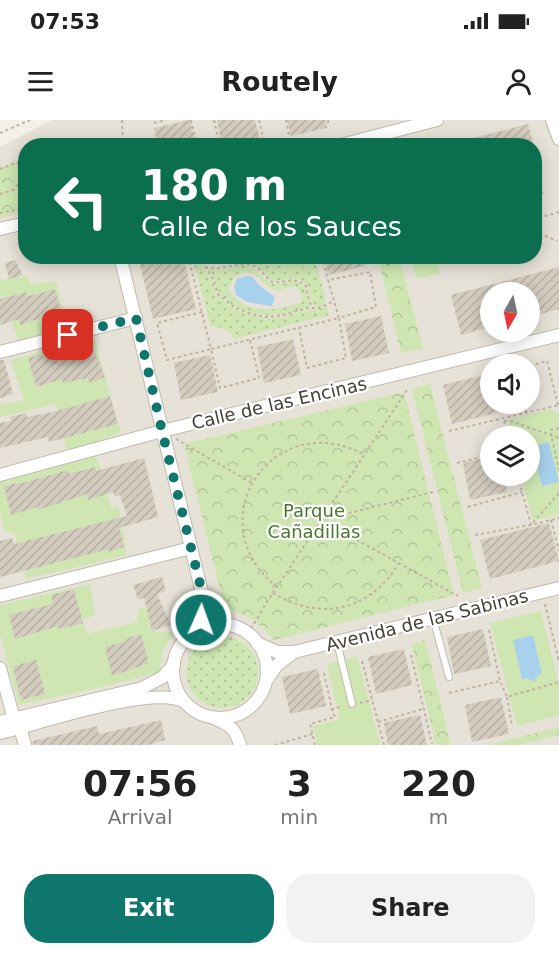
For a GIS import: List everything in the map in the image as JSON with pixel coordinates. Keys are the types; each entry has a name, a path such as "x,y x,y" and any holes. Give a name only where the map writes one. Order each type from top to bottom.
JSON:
{"street":[{"path":"368,138 437,120"},
{"path":"552,120 559,139"},
{"path":"0,229 18,225"},
{"path":"122,264 205,605 214,617 253,639 266,661 266,682 260,695 240,721 239,740"},
{"path":"0,352 136,318"},
{"name":"Calle de las Encinas","path":"0,474 162,431 559,334"},
{"path":"0,596 191,548"},
{"name":"Avenida de las Sabinas","path":"253,639 277,652 294,652 559,588"},
{"path":"0,733 17,723 142,688 163,677 174,663 184,642 201,620 205,605"},
{"path":"184,642 202,629 216,625 230,626"},
{"name":"Avenida de las Sabinas","path":"266,682 281,660 294,652"},
{"path":"174,663 174,686 185,702"},
{"path":"0,668 25,745"},
{"path":"0,722 17,723 144,697 173,697 233,728 239,740"},
{"path":"213,717 233,716 251,706"}],"lane":[{"path":"434,618 449,677"},
{"path":"337,642 352,704"}],"path":[{"path":"0,133 30,120"},
{"path":"122,120 123,138"},
{"path":"154,123 166,120"},
{"path":"191,120 195,138"},
{"path":"214,120 218,138"},
{"path":"259,120 263,138"},
{"path":"286,120 289,136"},
{"path":"327,120 329,125"},
{"path":"0,169 17,162"},
{"path":"0,194 17,189 18,182"},
{"path":"0,213 18,210"},
{"path":"542,217 559,213"},
{"path":"542,234 557,241"},
{"path":"190,264 220,388 259,378 250,340"},
{"path":"203,264 213,279 218,294 240,310 251,314 273,317 320,308 334,301"},
{"path":"205,267 219,269 249,264 258,268 272,282 297,280 306,286 313,308"},
{"path":"299,328 307,368 346,358 339,318 324,264"},
{"path":"202,312 157,322 167,360 376,307 370,272 328,279"},
{"path":"540,363 547,361 558,405 540,409"},
{"path":"253,639 273,593 407,390"},
{"path":"449,431 520,414"},
{"path":"504,419 559,438"},
{"path":"504,419 506,426"},
{"path":"559,428 550,430 559,470"},
{"path":"162,431 252,483"},
{"path":"277,587 255,564 243,534 244,502 252,483 270,460 296,446 317,442 339,443 366,454"},
{"path":"457,463 480,457"},
{"path":"520,486 531,525"},
{"path":"321,520 432,492"},
{"path":"468,507 522,492"},
{"path":"531,525 559,493"},
{"path":"475,535 559,518"},
{"path":"321,520 458,596"},
{"path":"552,520 559,551"},
{"path":"273,593 297,606 323,610 337,609 356,603 374,593 388,579 399,562"},
{"path":"543,592 559,662"},
{"path":"489,630 500,681 507,697 512,726"},
{"path":"411,655 432,744"},
{"path":"362,661 384,745"},
{"path":"449,693 500,681"},
{"path":"507,697 559,682"},
{"path":"315,745 310,724 335,717 332,709"},
{"path":"378,722 423,709"},
{"path":"275,745 312,734"}],"shaded area":[{"path":"52,120 559,120 559,745 0,745 0,147"}],"green space":[{"path":"18,162 18,213 0,218 0,167"},
{"path":"194,264 200,264 212,279 216,293 239,311 265,318 280,318 327,306 329,315 234,339 224,329 211,327"},
{"path":"252,264 282,264 285,272 316,264 326,301 320,307 314,306 308,288 301,280 272,281"},
{"path":"283,264 313,264 285,272"},
{"path":"380,264 401,264 423,349 401,353"},
{"path":"412,264 438,264 440,273 417,279"},
{"path":"246,265 272,284 298,282 306,289 311,307 279,315 261,315 243,310 227,301 219,292 208,269 218,270","holes":["251,273 272,289 296,287 301,293 302,302 262,310 244,305 228,290 235,276"]},
{"path":"27,276 31,284 56,281 67,326 19,341 0,292 0,277 1,280"},
{"path":"94,337 121,433 67,451 56,404 0,417 0,405 24,400 11,360"},
{"path":"430,384 482,588 463,593 412,389"},
{"name":"Parque Cañadillas","path":"404,392 454,595 274,640 255,620 224,607 184,444"},
{"path":"549,409 559,413 559,514 533,521 524,486 540,486 540,426 510,426 508,420 540,414 540,411"},
{"path":"96,455 111,507 119,507 127,555 27,579 14,533 5,532 0,511 0,479"},
{"path":"90,584 95,615 82,620 87,634 137,622 139,608 147,609 152,631 174,633 162,651 160,672 19,705 0,634 0,605"},
{"path":"541,611 559,686 559,715 517,726 490,623"},
{"path":"222,636 242,642 252,652 258,672 252,692 242,702 222,708 202,702 192,692 186,672 192,652 202,642"},
{"path":"425,640 451,745 436,745 412,644"},
{"path":"357,656 380,745 317,745 313,726 340,719 327,664"},
{"path":"559,727 559,735 519,745 488,745"}],"water":[{"path":"252,277 274,296 271,306 247,302 236,295 234,285 237,279"},
{"path":"549,442 559,482 542,486 540,445"},
{"path":"533,635 542,674 538,675 534,682 527,678 522,679 513,640"}],"building":[{"path":"190,120 194,138 156,138 154,128"},
{"path":"217,120 255,120 260,138 220,138"},
{"path":"287,120 326,120 327,128 291,136"},
{"path":"528,124 532,138 474,138"},
{"path":"15,260 23,275 9,279 5,263"},
{"path":"140,264 185,264 196,309 153,319"},
{"path":"326,264 364,264 365,266 328,275"},
{"path":"559,267 559,309 540,314 540,282 501,282"},
{"path":"480,287 480,330 461,335 451,295"},
{"path":"55,289 63,317 48,322 47,316 20,325 19,319 0,325 0,299 27,292 28,296"},
{"path":"381,316 389,353 352,361 345,324"},
{"path":"293,339 301,375 264,383 257,347"},
{"path":"92,345 105,377 90,383 88,378 63,383 62,379 36,387 28,358 43,354 43,357 70,350 71,353"},
{"path":"210,355 218,392 181,400 174,363"},
{"path":"0,360 4,360 13,394 0,398"},
{"path":"480,376 480,414 492,414 452,424 443,385"},
{"path":"110,396 118,424 49,442 48,437 0,448 0,423 11,421 10,417 26,413 27,417 57,411"},
{"path":"144,458 158,517 119,528 124,547 0,577 0,541 12,538 14,544 127,516 120,495 114,497 113,492 88,500 87,494 38,510 37,507 11,515 4,486 68,470 69,474 95,467 96,471"},
{"path":"480,459 480,486 506,486 507,492 470,500 463,463"},
{"path":"549,523 559,561 490,579 480,540"},
{"path":"162,577 166,591 157,594 171,625 152,631 144,598 138,599 133,585"},
{"path":"74,589 83,623 59,629 58,626 15,639 9,615 53,604 51,595"},
{"path":"483,629 491,666 454,674 447,637"},
{"path":"141,634 149,663 112,676 105,647 127,641 127,638"},
{"path":"404,649 412,685 376,694 368,657"},
{"path":"36,660 45,694 21,700 13,666"},
{"path":"318,669 326,706 290,714 282,677"},
{"path":"501,697 509,734 472,742 465,705"},
{"path":"420,715 427,745 388,745 384,723"},
{"path":"161,720 165,740 148,745 33,745 33,741 97,726 99,734"}],"route":[{"path":"68,335 136,318 205,605 201,620"}]}
